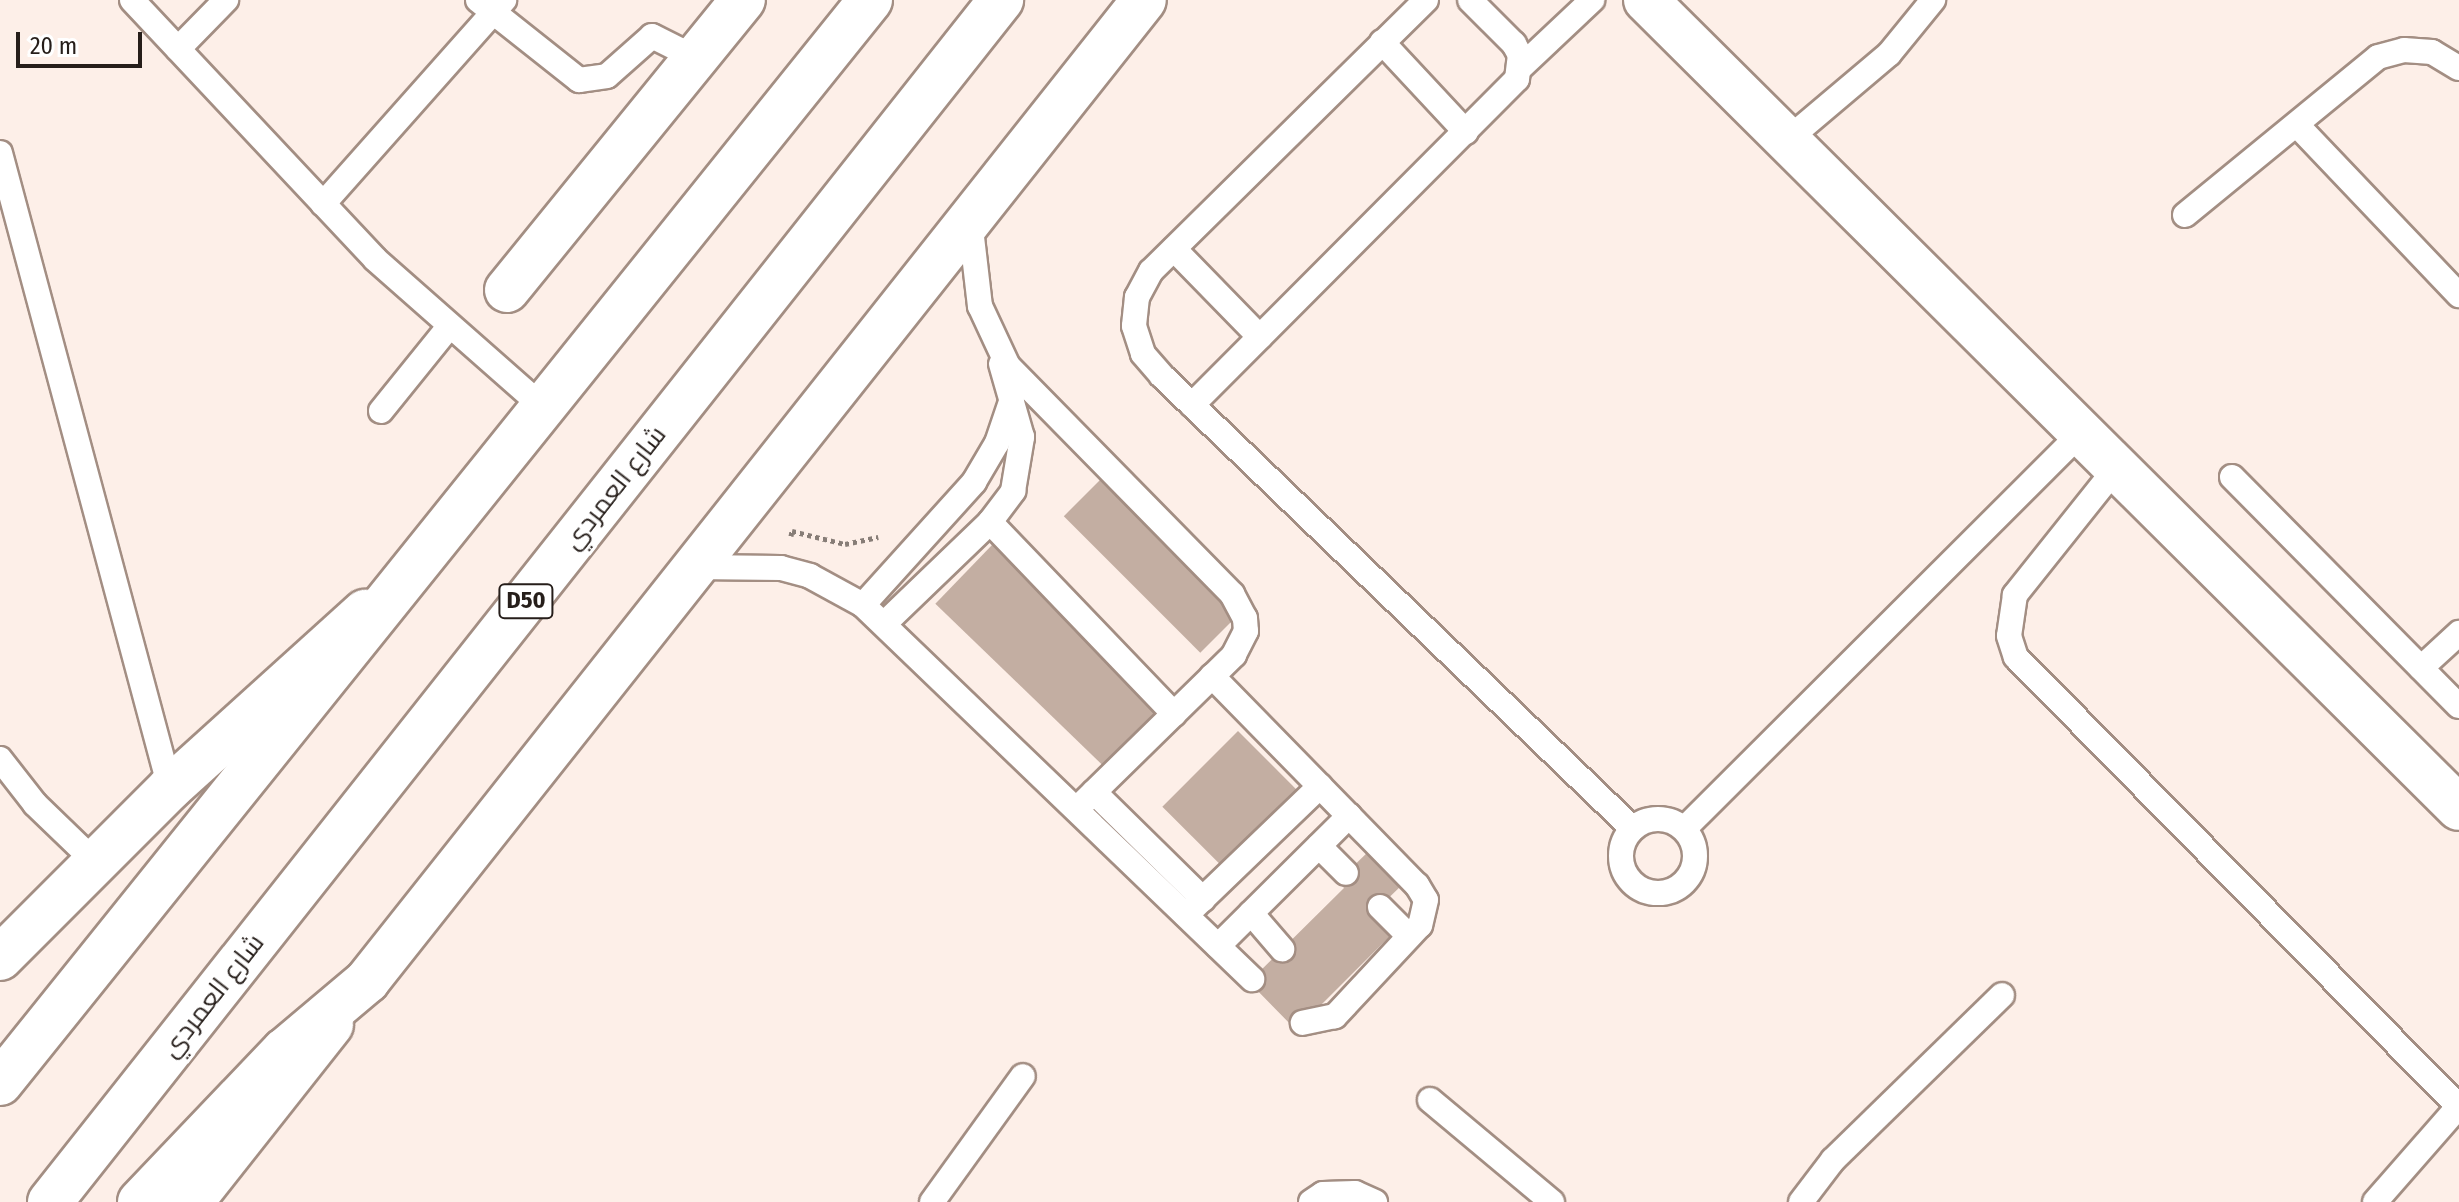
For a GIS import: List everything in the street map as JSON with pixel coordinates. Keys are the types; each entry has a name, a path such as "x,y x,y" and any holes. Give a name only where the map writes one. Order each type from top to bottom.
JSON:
{"street":[{"path":"507,290 743,0"},
{"path":"0,1083 870,0"},
{"name":"شارع العمردي","path":"50,1202 1001,0"},
{"path":"191,1202 1144,0"},
{"path":"1646,0 2459,808"},
{"path":"0,958 170,788 410,575"},
{"path":"140,1202 284,1051 367,981"}],"lane":[{"path":"132,0 323,204 448,328 544,408"},
{"path":"178,49 226,0"},
{"path":"1426,0 1151,271 1137,297 1134,326 1143,354 1192,405 1633,829"},
{"path":"1470,0 1514,44 1521,67"},
{"path":"1192,405 1466,132 1517,79 1521,67 1592,0"},
{"path":"1786,141 1889,54 1933,0"},
{"path":"323,204 492,4 579,80 607,76 652,36 696,58"},
{"path":"1382,42 1466,132"},
{"path":"2185,215 2378,57 2404,50 2432,52 2459,68"},
{"path":"2297,125 2459,295"},
{"path":"0,153 170,788"},
{"path":"884,624 990,522 1013,491 1023,455 1012,399 980,306 970,219"},
{"path":"1174,249 1260,337"},
{"path":"381,411 448,328"},
{"path":"996,348 1023,383 1241,605 1246,631 1242,644 1086,800"},
{"path":"863,605 974,482 997,443 1012,399"},
{"path":"1684,829 2082,432"},
{"path":"2117,467 2015,595 2009,626 2016,657 2459,1106 2375,1202"},
{"path":"2232,477 2459,706"},
{"path":"990,522 1174,714"},
{"path":"692,567 781,568 810,576 863,605 1086,800 1194,907 1218,946 1252,979"},
{"path":"2421,668 2459,633"},
{"path":"1212,676 1423,892 1424,918 1409,936 1341,997 1329,1020 1303,1023"},
{"path":"0,759 35,804 94,861"},
{"path":"1194,907 1320,786"},
{"path":"1218,946 1349,816"},
{"path":"1659,819 1684,829 1692,840 1694,867 1678,888 1652,893 1629,879 1622,866 1621,853 1633,829 1659,819"},
{"path":"1319,846 1346,873"},
{"path":"1380,907 1409,936"},
{"path":"1251,913 1282,949"},
{"path":"1801,1202 1833,1160 2002,995"},
{"path":"932,1202 1023,1076"},
{"path":"1430,1100 1552,1202"},
{"path":"1311,1202 1323,1194 1355,1193 1375,1202"}],"path":[{"path":"781,568 792,531 845,544 888,532"}],"building":[{"path":"1102,478 1238,614 1200,653 1064,516"},
{"path":"993,544 1161,707 1104,766 935,604"},
{"path":"1238,731 1297,790 1222,866 1162,807"},
{"path":"1371,849 1404,883 1371,915 1391,935 1296,1030 1249,982 1344,888 1338,881"}]}
